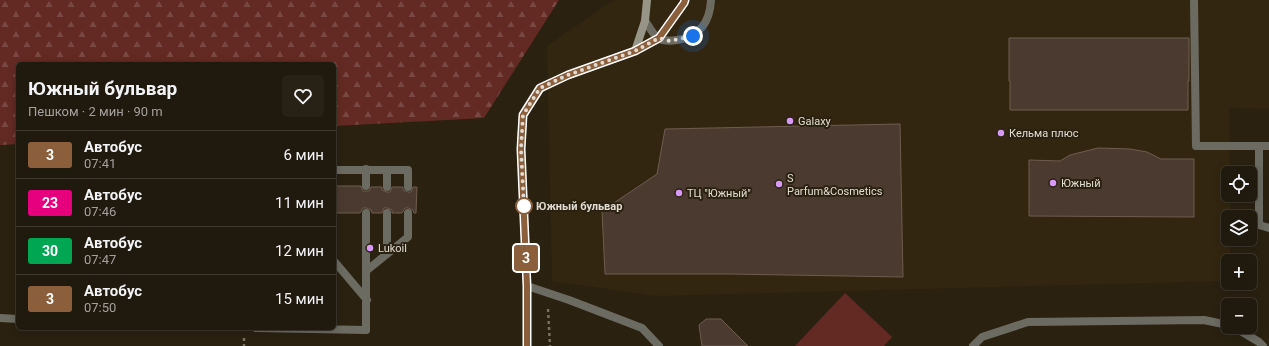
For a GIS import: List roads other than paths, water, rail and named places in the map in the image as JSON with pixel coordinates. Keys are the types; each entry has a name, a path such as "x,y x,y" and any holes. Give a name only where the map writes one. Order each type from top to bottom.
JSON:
{"main road":[{"path":"635,51 645,21 647,0"},
{"path":"526,346 527,286 521,149 523,115 540,88 568,75 635,51 659,38 685,0"}],"street":[{"path":"645,21 659,38 670,41 693,36 702,28 708,17 711,0"},
{"path":"1194,0 1196,146 1269,146"},
{"path":"1259,146 1259,225 1269,228"},
{"path":"366,169 366,186"},
{"path":"336,170 408,170 408,187"},
{"path":"388,170 388,187"},
{"path":"336,329 366,330 366,213"},
{"path":"387,254 388,213"},
{"path":"366,271 408,237 408,213"},
{"path":"336,263 367,300"},
{"path":"527,286 569,300 642,328 659,346"},
{"path":"0,318 16,319"},
{"path":"973,346 982,338 1028,322 1204,320 1221,324"},
{"path":"1246,334 1263,346"}],"place":[{"name":"Galaxy","path":"790,121"},
{"name":"Кельма плюс","path":"1001,133"},
{"name":"Южный","path":"1053,183"},
{"name":"S Parfum&Cosmetics","path":"779,184"},
{"name":"ТЦ \"Южный\"","path":"679,193"},
{"name":"Южный бульвар","path":"524,206"},
{"name":"Lukoil","path":"370,248"}]}
